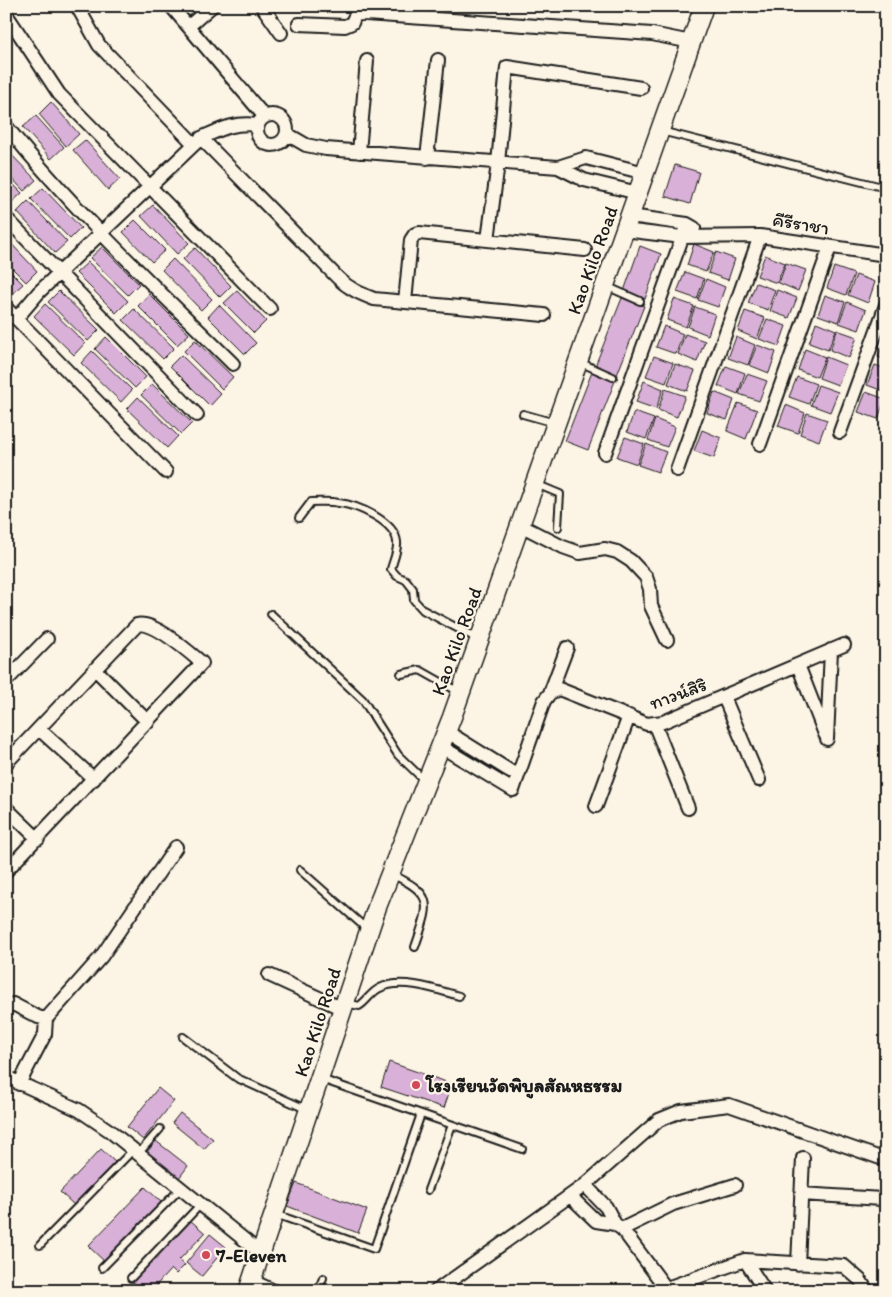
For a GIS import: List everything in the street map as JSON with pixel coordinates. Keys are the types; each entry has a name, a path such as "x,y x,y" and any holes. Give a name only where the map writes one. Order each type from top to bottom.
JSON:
{"main road":[{"name":"Kao Kilo Road","path":"250,1286 369,931 479,640 704,6"}],"street":[{"path":"77,6 100,45 347,287 374,300 544,315"},
{"path":"171,6 189,26 261,120"},
{"path":"189,26 212,6"},
{"path":"262,6 281,32"},
{"path":"6,14 60,94 270,309"},
{"path":"299,24 345,26 352,24 356,14 366,14 652,34 691,42"},
{"path":"427,158 438,60"},
{"path":"359,152 367,61"},
{"path":"488,240 498,163 506,67 641,88"},
{"path":"16,319 39,292 100,232 197,141 226,127 261,120 273,114 280,116 287,127 287,134 283,140 278,144 264,143 256,132 261,120"},
{"path":"6,126 25,150 100,232 233,364"},
{"path":"287,134 306,145 326,149 558,167 586,158 645,173"},
{"path":"558,167 584,180 638,193"},
{"path":"6,218 197,415"},
{"name":"คีรีราชา","path":"627,223 687,224 709,235"},
{"name":"คีรีราชา","path":"627,223 682,237 709,235 760,236 886,255"},
{"path":"605,453 687,224"},
{"path":"405,302 411,240 415,234 585,250"},
{"path":"677,470 760,236"},
{"path":"760,444 830,247"},
{"path":"840,432 886,305"},
{"path":"6,308 166,472"},
{"path":"520,526 563,547 580,553 605,549 617,552 631,561 646,577 650,589 650,606 667,640"},
{"path":"6,763 136,625 149,625 183,647 202,663 6,871"},
{"path":"6,681 47,639"},
{"name":"ทาวน์สิริ","path":"550,693 559,689 647,724 663,722 844,645"},
{"path":"443,738 513,790 544,701 550,693 567,648"},
{"path":"798,665 827,739 831,650"},
{"path":"95,669 148,722"},
{"path":"724,696 759,780"},
{"path":"596,806 629,716"},
{"path":"654,723 688,808"},
{"path":"39,729 94,779"},
{"path":"443,738 518,776"},
{"path":"6,808 38,839"},
{"path":"20,1084 44,1034 46,1019 101,957 176,847"},
{"path":"269,975 344,1006"},
{"path":"6,1006 13,1004 46,1019"},
{"path":"6,1077 79,1110 110,1131 262,1254"},
{"path":"436,1291 585,1185 660,1120 680,1111 730,1105 886,1160"},
{"path":"798,1264 803,1158"},
{"path":"585,1185 606,1207 618,1227 667,1290 745,1260 844,1266 860,1280 867,1291"},
{"path":"570,1196 596,1220 618,1227 673,1204 735,1185"},
{"path":"801,1194 882,1199 886,1204"},
{"path":"745,1260 765,1291"},
{"path":"250,1286 274,1291"}],"lane":[{"path":"660,131 886,188"},
{"path":"605,286 640,301"},
{"path":"578,362 613,377"},
{"path":"523,414 556,423"},
{"path":"535,483 560,494 558,527"},
{"path":"299,518 311,502 325,501 341,503 379,517 395,535 398,542 391,569 396,576 406,580 413,589 414,600 422,610 479,640"},
{"path":"271,614 363,700 398,755 426,781"},
{"path":"401,674 420,670 460,692"},
{"path":"300,870 369,931"},
{"path":"390,874 419,889 425,901 426,911 414,947"},
{"path":"344,1006 359,1006 381,987 401,984 433,988 459,996"},
{"path":"183,1037 236,1078 310,1110"},
{"path":"320,1079 522,1149"},
{"path":"275,1214 374,1249 421,1114"},
{"path":"428,1190 452,1125"},
{"path":"40,1245 160,1129"},
{"path":"102,1268 180,1189"},
{"path":"131,1278 200,1205"},
{"path":"318,1291 323,1278"}],"building":[{"path":"51,102 79,134 66,146 39,114"},
{"path":"36,116 64,147 51,159 23,127"},
{"path":"85,140 120,179 108,190 73,150"},
{"path":"6,149 36,180 24,191 6,172"},
{"path":"675,165 699,172 690,204 665,196"},
{"path":"6,177 22,193 10,204 6,200"},
{"path":"43,188 81,228 70,239 31,199"},
{"path":"28,201 67,242 55,253 17,212"},
{"path":"153,205 189,243 177,254 141,216"},
{"path":"135,220 165,250 152,262 123,232"},
{"path":"6,238 37,271 26,282 6,262"},
{"path":"694,244 714,252 706,272 687,265"},
{"path":"640,246 661,254 645,299 624,291"},
{"path":"102,247 139,284 128,295 90,258"},
{"path":"195,248 231,286 220,297 183,259"},
{"path":"716,252 735,259 728,280 708,273"},
{"path":"765,255 785,263 777,283 757,276"},
{"path":"173,259 212,299 201,310 162,270"},
{"path":"88,262 128,301 116,313 76,273"},
{"path":"786,263 806,270 798,291 779,283"},
{"path":"6,267 23,284 11,295 6,290"},
{"path":"834,267 854,274 846,295 827,288"},
{"path":"685,272 704,279 697,299 677,292"},
{"path":"856,275 875,282 868,303 848,295"},
{"path":"706,279 725,287 718,307 698,300"},
{"path":"756,283 775,290 768,310 748,303"},
{"path":"777,290 797,298 789,318 770,311"},
{"path":"59,291 99,330 88,341 48,302"},
{"path":"237,291 266,321 254,333 224,303"},
{"path":"149,294 189,334 177,345 138,306"},
{"path":"825,295 845,302 838,322 818,315"},
{"path":"622,298 644,306 617,375 595,366"},
{"path":"674,299 694,306 686,327 667,320"},
{"path":"847,302 866,310 859,330 839,323"},
{"path":"45,304 85,343 74,355 34,316"},
{"path":"219,305 256,343 245,354 208,317"},
{"path":"695,307 715,314 708,335 688,327"},
{"path":"134,309 174,348 163,359 123,320"},
{"path":"745,311 765,318 757,339 738,331"},
{"path":"767,319 786,326 779,346 759,339"},
{"path":"816,322 836,330 828,350 809,343"},
{"path":"664,326 683,334 676,354 656,347"},
{"path":"837,330 857,337 849,358 830,350"},
{"path":"685,334 705,341 697,362 678,354"},
{"path":"106,337 146,377 135,388 95,349"},
{"path":"736,337 755,345 748,365 728,358"},
{"path":"886,337 886,360 878,357"},
{"path":"195,340 233,377 222,389 184,351"},
{"path":"757,345 776,352 769,373 749,365"},
{"path":"805,349 825,357 817,377 798,370"},
{"path":"92,351 132,390 121,402 81,363"},
{"path":"181,355 221,394 210,406 170,366"},
{"path":"654,356 673,363 666,383 646,376"},
{"path":"826,357 846,365 838,385 819,378"},
{"path":"675,364 695,371 687,391 668,384"},
{"path":"875,365 886,369 886,392 867,385"},
{"path":"726,366 745,373 738,394 718,386"},
{"path":"592,372 615,381 588,450 565,441"},
{"path":"747,374 767,381 759,401 739,394"},
{"path":"797,377 816,384 809,404 789,397"},
{"path":"644,381 663,389 656,409 636,402"},
{"path":"152,384 192,423 181,434 141,395"},
{"path":"818,385 838,392 830,412 811,405"},
{"path":"665,389 685,396 677,417 658,410"},
{"path":"714,392 734,400 727,420 707,413"},
{"path":"866,392 885,399 878,419 858,412"},
{"path":"138,397 178,436 167,448 127,409"},
{"path":"738,403 757,410 746,439 727,431"},
{"path":"786,405 805,413 798,433 778,426"},
{"path":"634,412 654,419 646,439 627,432"},
{"path":"807,413 827,420 819,441 800,434"},
{"path":"655,419 675,427 667,447 648,440"},
{"path":"702,430 721,438 714,458 694,451"},
{"path":"625,437 644,444 637,464 617,457"},
{"path":"646,444 666,452 658,472 638,465"},
{"name":"โรงเรียนวัดพิบูลสัณหธรรม","path":"389,1062 452,1084 444,1108 381,1087"},
{"path":"158,1088 174,1101 143,1140 127,1127"},
{"path":"180,1113 213,1139 204,1149 172,1123"},
{"path":"156,1141 188,1166 179,1178 147,1152"},
{"path":"101,1149 115,1162 74,1205 60,1192"},
{"path":"296,1183 367,1210 358,1233 287,1206"},
{"path":"145,1187 161,1202 104,1261 88,1246"},
{"path":"190,1220 205,1233 179,1260 185,1265 176,1274 171,1269 151,1291 143,1291 133,1282"},
{"name":"7-Eleven","path":"210,1234 226,1247 202,1276 186,1263"}],"place":[{"name":"โรงเรียนวัดพิบูลสัณหธรรม","path":"416,1085"},
{"name":"7-Eleven","path":"206,1255"}]}
